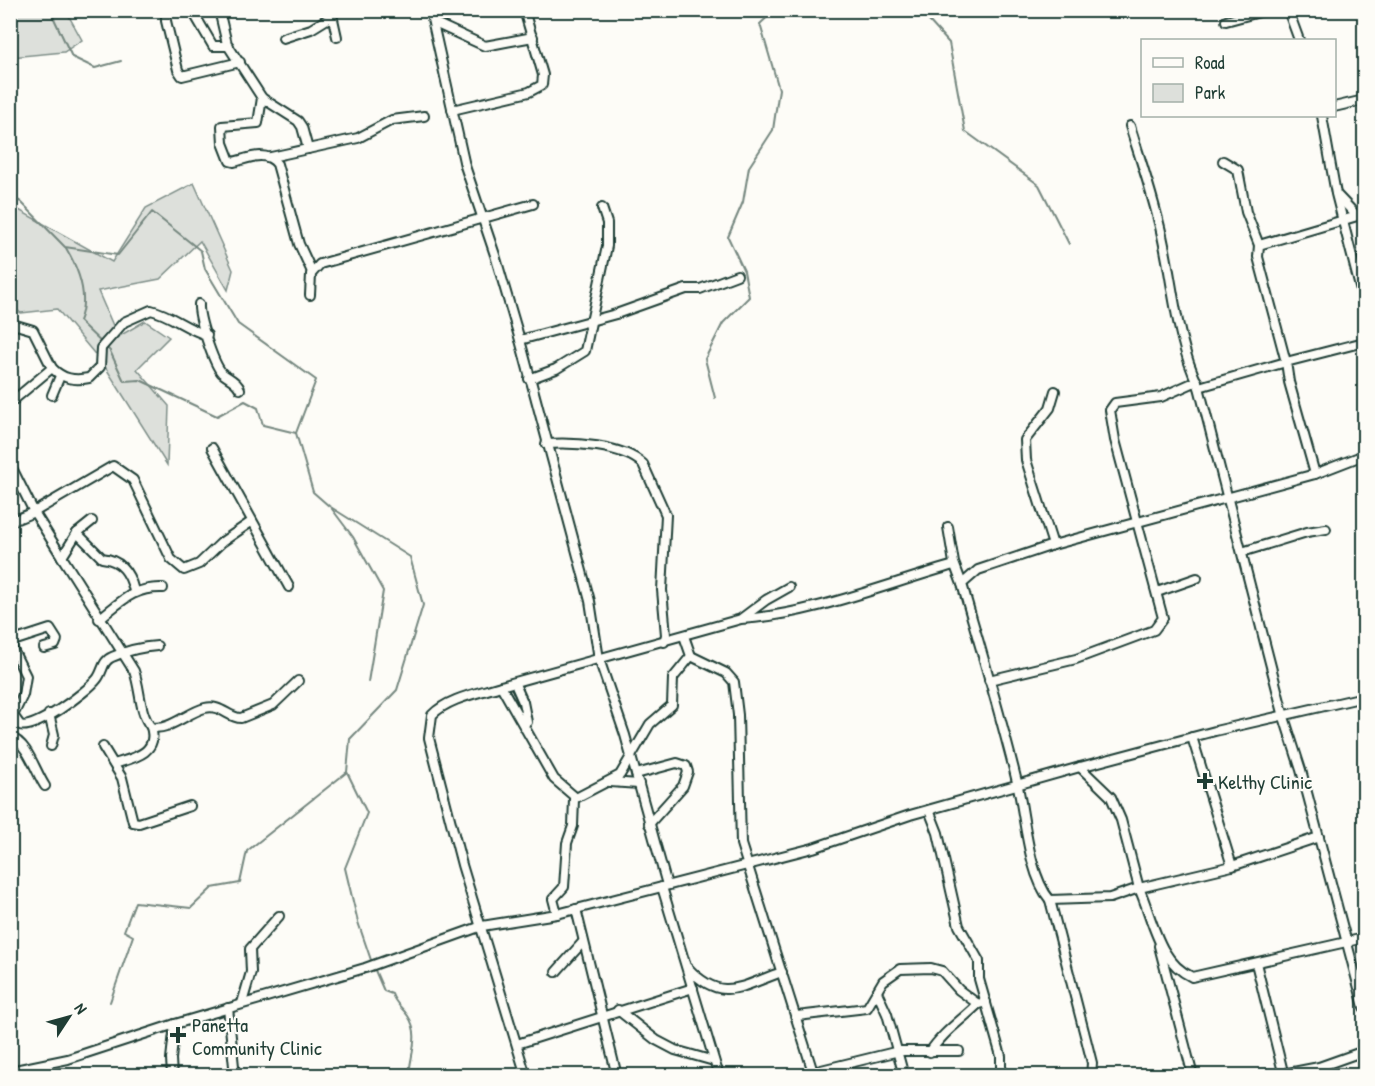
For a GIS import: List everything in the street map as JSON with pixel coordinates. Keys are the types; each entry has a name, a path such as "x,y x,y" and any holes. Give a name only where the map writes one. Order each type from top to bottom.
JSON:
{"street":[{"path":"166,10 165,21 178,70 182,76 240,62"},
{"path":"192,10 213,46 229,46"},
{"path":"219,10 229,46 262,98 298,121 308,148"},
{"path":"430,10 435,23 465,166 520,340 546,444 590,601 599,659 639,784 664,886 719,1076"},
{"path":"452,110 529,92 542,85 543,75 524,10"},
{"path":"1226,21 1267,10"},
{"path":"1288,10 1299,39"},
{"path":"284,38 311,29 331,13 337,37"},
{"path":"435,23 485,46 533,36"},
{"path":"262,98 258,123 227,123 220,130 230,162 266,155 271,157 358,138 392,120 424,116"},
{"path":"1336,107 1365,100"},
{"path":"1322,117 1336,194 1365,303"},
{"path":"1130,126 1157,212 1173,302 1198,384 1284,717 1365,1007"},
{"path":"271,157 282,181 299,244 312,272 310,296"},
{"path":"1223,161 1238,170 1246,212 1259,245 1258,257 1315,474"},
{"path":"1336,194 1361,215"},
{"path":"312,272 320,264 533,204"},
{"path":"529,379 555,369 581,355 587,345 607,246 607,223 602,208"},
{"path":"1259,245 1361,215"},
{"path":"520,340 686,289 711,286 737,275"},
{"path":"199,304 200,321 207,335 212,356 219,368 240,389"},
{"path":"16,325 33,330 52,368 60,376 81,380 89,378 100,367 101,348 123,322 151,310 175,319 191,331 207,335"},
{"path":"989,680 1076,659 1154,630 1163,618 1139,522 1115,440 1111,406 1115,403 1161,397 1198,384 1365,342"},
{"path":"10,404 52,368"},
{"path":"52,395 60,376"},
{"path":"1053,545 1026,460 1024,440 1050,408 1055,391"},
{"path":"546,444 568,442 605,448 636,458 643,464 666,515 662,590 666,635 664,642"},
{"path":"212,448 289,588"},
{"path":"962,584 978,570 1053,545 1315,474 1365,455"},
{"path":"10,464 34,512 99,619 134,671 141,689 143,712 151,727 153,741 146,752 114,764"},
{"path":"10,522 34,512 113,466 133,480 171,559 184,570 199,564 222,542 251,522"},
{"path":"62,557 77,533 92,521"},
{"path":"948,527 954,565 962,584 989,680 1042,890 1050,900 1092,1063 1091,1076"},
{"path":"1242,552 1307,532 1326,529"},
{"path":"77,533 102,558 112,559 124,568 130,576 134,591"},
{"path":"526,1076 462,865 428,728 432,715 442,707 501,686 515,684 741,619 773,615 822,603 954,565"},
{"path":"1157,592 1197,578"},
{"path":"741,619 766,600 789,587"},
{"path":"99,619 134,591 163,588"},
{"path":"44,648 55,645 57,640 50,629 10,643 26,676 23,695 11,716 20,725 26,727 76,699 98,679 105,663 111,657 122,655 136,648 157,645"},
{"path":"684,636 691,656 726,673 734,682 738,715 740,834 747,864 797,1016 813,1074"},
{"path":"557,914 553,899 564,887 567,843 573,826 572,808 575,797 622,773 630,755 652,722 672,705 673,678 691,656"},
{"path":"151,727 159,728 198,710 213,707 241,718 273,705 298,681"},
{"path":"515,684 523,702 530,732"},
{"path":"501,686 530,732 554,779 575,797"},
{"path":"10,1071 68,1059 242,1003 365,968 482,926 557,914 813,848 929,810 1080,767 1192,737 1365,697"},
{"path":"50,714 54,735 51,746"},
{"path":"10,737 17,739 23,747 45,786"},
{"path":"1192,737 1232,866"},
{"path":"103,747 123,781 130,816 135,824 190,806"},
{"path":"636,774 677,763 686,766 688,772 683,786 649,824"},
{"path":"1080,767 1111,798 1121,820 1158,942 1193,1076"},
{"path":"606,782 639,784"},
{"path":"929,810 938,832 958,926 979,961 982,1003 1001,1056 1001,1076"},
{"path":"1050,900 1110,898 1140,888 1232,866 1319,837"},
{"path":"576,909 617,1076"},
{"path":"242,1003 251,972 250,949 279,916"},
{"path":"1158,942 1179,971 1192,977 1365,938"},
{"path":"556,972 583,942"},
{"path":"1256,963 1283,1075 1319,1067 1365,1051"},
{"path":"687,967 710,987 726,990 782,972"},
{"path":"797,1016 870,1007 886,977 900,969 942,970 959,990 982,1003"},
{"path":"517,1044 693,988"},
{"path":"877,992 899,1051 904,1076"},
{"path":"930,1052 938,1039 958,1025 982,1003"},
{"path":"228,1008 235,1076"},
{"path":"618,1010 656,1040 675,1050 714,1061"},
{"path":"172,1076 171,1059 175,1024"},
{"path":"801,1076 899,1051 959,1051"}],"green space":[{"path":"11,10 66,11 82,40 64,52 11,57"},
{"path":"194,183 233,270 228,290 200,241 160,279 98,291 118,337 145,321 169,337 137,369 169,406 167,465 104,365 57,309 21,313 11,306 10,205 112,262 146,208"}],"waterway":[{"path":"50,10 72,57 95,68 121,61"},
{"path":"715,398 705,359 723,323 749,297 744,271 728,237 743,202 749,167 773,130 779,89 760,24 775,10"},
{"path":"919,10 949,43 965,131 1039,185 1069,244"},
{"path":"10,196 21,202 65,247 118,255 152,212 201,251 205,269 238,324 316,380 296,433 313,492 329,506 410,557 423,605 397,690 350,739 347,772 247,851 240,883 212,888 191,908 135,902 124,931 133,936 110,1002"},
{"path":"66,248 75,265 83,293 79,321 110,351 124,381 140,380 217,416 245,401 258,408 263,425 296,433"},
{"path":"332,509 353,537 383,591 368,682"},
{"path":"347,772 367,813 345,868 358,922 372,963"},
{"path":"374,968 384,991 392,994 412,1023 414,1045 409,1076"}],"place":[{"name":"Kelthy Clinic","path":"1205,781"},
{"name":"Panetta Community Clinic","path":"178,1035"}]}
